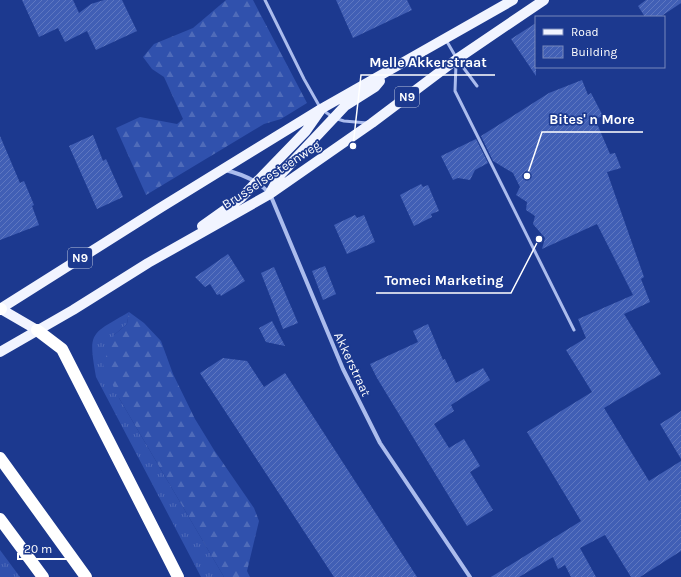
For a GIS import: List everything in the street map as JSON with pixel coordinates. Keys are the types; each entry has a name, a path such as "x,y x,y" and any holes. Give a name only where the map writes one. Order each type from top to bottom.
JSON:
{"highway":[{"path":"37,330 62,349 178,577"},
{"path":"0,458 86,577"},
{"path":"0,519 42,577"}],"main road":[{"name":"N9","path":"0,309 321,110 446,40 513,0"},
{"name":"Brusselsesteenweg","path":"0,352 73,310 148,263 270,194 372,123 456,59 544,0"},
{"path":"270,194 281,174 345,106 375,87 386,73"},
{"path":"148,263 240,199 306,131 316,120 321,110"},
{"path":"0,309 37,330"}],"street":[{"name":"Akkerstraat","path":"223,170 243,175 257,182 270,194 343,369 380,443 470,577"}],"lane":[{"path":"265,0 321,110 334,118 344,121 372,123"},
{"path":"446,40 456,59 477,86"},
{"path":"456,59 456,91 574,330"}],"green space":[{"path":"226,0 253,0 307,103 281,119 264,124 146,195 116,128 140,117 177,124 183,119 164,77 152,69 143,57 154,44 193,28"},
{"path":"129,312 127,324 114,335 119,398 224,577 201,577 96,377 92,351 95,336 106,325"},
{"path":"129,312 144,323 161,341 173,374 195,419 214,450 254,508 259,521 247,571 250,577 224,577 119,398 103,365 114,335 127,324"},
{"path":"0,550 20,577 0,577"}],"building":[{"path":"22,0 73,0 79,13 91,4 104,0 122,0 137,31 96,50 87,31 65,42 58,28 39,37"},
{"path":"336,0 407,0 412,10 353,38"},
{"path":"646,0 681,0 681,3 662,16 644,16 638,6"},
{"path":"535,24 536,76 511,39"},
{"path":"582,80 588,95 591,93 603,116 595,119 610,154 615,153 621,168 607,172 644,277 641,279 650,302 624,314 661,374 604,408 649,481 681,461 681,551 640,577 631,577 605,535 580,548 596,577 571,577 565,565 558,569 553,557 519,577 491,577 581,521 527,432 592,392 566,350 586,338 578,319 633,295 597,224 542,249 545,238 533,224 535,216 526,210 527,202 516,195 520,187 513,173 493,161 481,136 549,93"},
{"path":"93,135 103,161 106,159 123,197 97,209 69,146"},
{"path":"0,136 20,183 24,181 34,205 32,206 39,225 0,240"},
{"path":"476,139 488,163 475,170 470,180 458,178 453,180 441,156"},
{"path":"421,184 423,187 428,185 439,211 431,214 432,217 414,226 400,195"},
{"path":"355,215 357,218 364,215 375,242 347,254 334,225"},
{"path":"228,254 245,281 221,296 220,294 217,295 210,284 205,287 195,277"},
{"path":"325,266 336,294 323,300 312,271"},
{"path":"274,267 298,323 283,329 261,273"},
{"path":"272,321 285,346 266,342 259,328"},
{"path":"428,324 443,360 445,359 456,383 483,368 490,380 451,405 454,411 434,424 449,448 464,439 480,466 470,472 493,510 467,526 370,364 418,342 413,331"},
{"path":"223,358 247,361 264,387 285,373 417,577 334,577 200,373"},
{"path":"681,411 681,459 660,424"}],"place":[{"name":"Melle Akkerstraat","path":"353,146"},
{"name":"Bites' n More","path":"527,176"},
{"name":"Tomeci Marketing","path":"539,239"}]}
